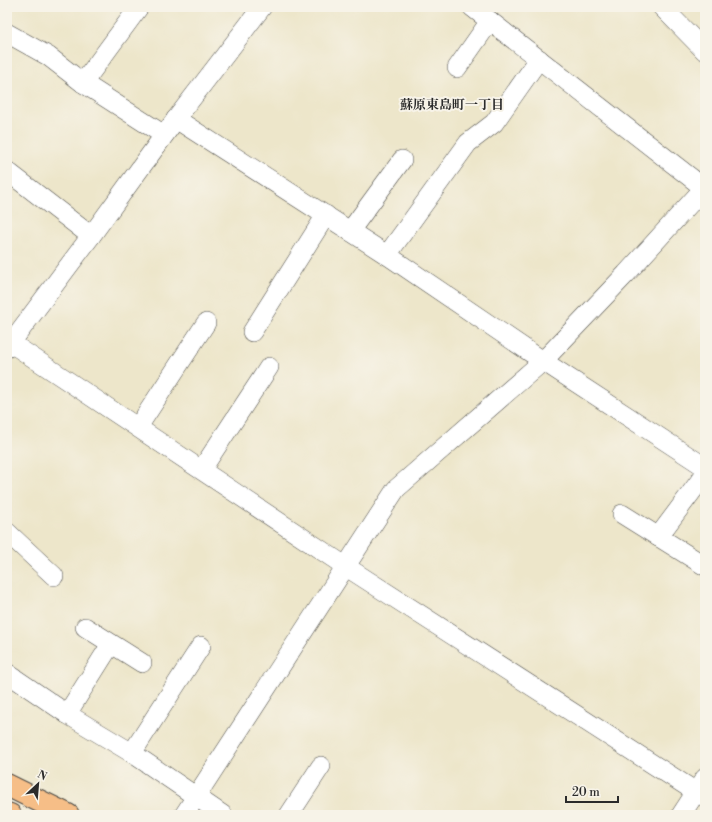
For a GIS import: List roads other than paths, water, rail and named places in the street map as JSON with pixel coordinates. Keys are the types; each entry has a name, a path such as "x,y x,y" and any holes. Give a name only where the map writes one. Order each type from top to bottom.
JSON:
{"main road":[{"path":"7,785 68,815"}],"street":[{"path":"83,83 139,7"},
{"path":"262,7 164,135 9,346 138,426 345,566 702,789 681,815"},
{"path":"184,815 396,489 543,361 705,188 472,7"},
{"path":"662,7 705,52"},
{"path":"457,68 490,21"},
{"path":"7,33 48,56 83,83 164,135"},
{"path":"387,255 468,143 494,123 539,59"},
{"path":"176,119 387,255 543,361 705,467"},
{"path":"350,231 402,160"},
{"path":"7,171 91,236"},
{"path":"252,332 326,215"},
{"path":"138,426 206,323"},
{"path":"202,470 269,367"},
{"path":"658,536 705,474"},
{"path":"622,514 705,566"},
{"path":"7,532 54,576"},
{"path":"85,627 142,664"},
{"path":"67,714 111,644"},
{"path":"132,753 201,646"},
{"path":"7,673 67,714 132,753 223,815"},
{"path":"289,815 321,766"}],"district":[{"name":"蘇原東島町一丁目","path":"452,105"}]}
